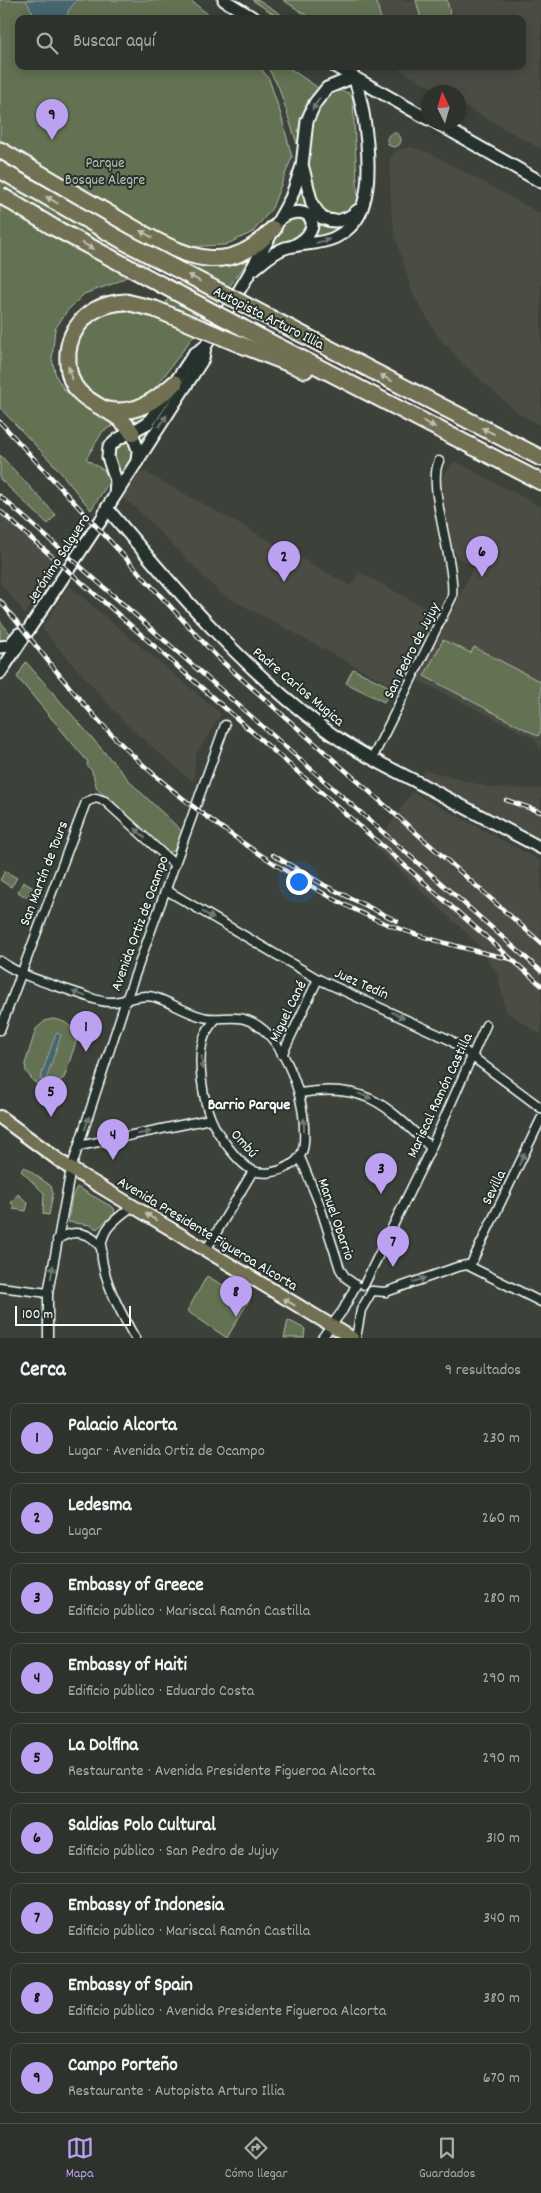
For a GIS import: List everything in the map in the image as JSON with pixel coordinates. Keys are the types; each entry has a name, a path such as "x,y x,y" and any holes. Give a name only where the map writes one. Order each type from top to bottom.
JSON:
{"highway":[{"path":"0,150 144,234 168,247 190,255 210,259 235,256 255,246 277,223"},
{"name":"Autopista Arturo Illia","path":"0,170 125,242 538,456"},
{"name":"Autopista Arturo Illia","path":"0,195 53,227 243,328 541,482"},
{"path":"132,433 122,421 86,400 72,381 68,365 69,346 78,326 90,313 108,304 126,302 155,310 386,402"},
{"path":"101,408 120,411 142,407 153,401 175,382"}],"main road":[{"path":"225,0 249,15"},
{"path":"341,70 421,115"},
{"name":"Jerónimo Salguero","path":"0,673 104,517 107,508 194,373 202,359 205,347 249,274 294,190 302,166 307,121 315,103 327,88 354,77 363,110 368,179 365,199 355,221 339,235 324,241 293,246 273,254 249,274"},
{"path":"449,130 541,182"},
{"path":"302,166 312,204 322,218 334,221 347,218 358,210 365,199"},
{"path":"277,223 296,211 304,213 311,218 313,226 310,232 306,238 293,246"},
{"name":"Jerónimo Salguero","path":"114,497 116,481 108,457 109,447 118,439 148,424 194,354 205,347"},
{"path":"112,466 124,467 137,462 138,450 132,433"},
{"name":"Jerónimo Salguero","path":"0,647 14,643 89,527 98,514 107,508"},
{"name":"Padre Carlos Mugica","path":"107,508 179,592 251,667 323,728 372,759 541,848"},
{"name":"Avenida Presidente Figueroa Alcorta","path":"0,1117 71,1169 352,1338"}],"street":[{"name":"San Pedro de Jujuy","path":"372,759 452,597 452,574 435,478 439,461"},
{"name":"Avenida Ortiz de Ocampo","path":"48,1338 48,1293 71,1169 126,1000 225,725"},
{"name":"San Martín de Tours","path":"0,1030 86,802 93,798 105,800 175,865"},
{"name":"Juez Tedín","path":"166,890 318,979 458,1044 541,1108"},
{"path":"0,961 20,973 102,1002 117,1002 141,996 154,998 202,1017 216,1019 236,1018 252,1022 265,1031 282,1055 300,1093 304,1130 304,1149 300,1157"},
{"name":"Miguel Cané","path":"282,1055 318,979"},
{"name":"Ombú","path":"216,1019 205,1035 201,1051 203,1084 210,1119 226,1143 244,1164 253,1171 276,1171 288,1166 300,1157"},
{"name":"Mariscal Ramón Castilla","path":"364,1284 430,1148 486,1025"},
{"path":"300,1093 342,1090 372,1099 386,1106 430,1148"},
{"path":"79,1146 210,1119"},
{"name":"Sevilla","path":"470,1266 541,1119"},
{"name":"Manuel Obarrio","path":"300,1157 322,1213 340,1269 346,1278 356,1285"},
{"path":"206,1250 253,1171"},
{"path":"133,1206 108,1227 103,1239 102,1250 105,1272 116,1303 135,1338"},
{"path":"57,1240 72,1233 82,1233 96,1241 102,1250"},
{"path":"322,1338 332,1326 356,1285 364,1284 372,1291 386,1292 457,1267 470,1266 541,1302"},
{"path":"0,1287 48,1293"},
{"path":"356,1338 360,1310 372,1291"}],"shaded area":[{"path":"376,0 416,0 420,15 380,15"},
{"path":"447,0 541,0 541,149 466,107 466,85 427,85 400,70 526,70 526,15 450,15"},
{"path":"411,147 430,153 541,214 541,426 518,413 464,365 437,335 413,294 395,236 391,206 390,158 398,150"},
{"path":"455,461 541,507 541,750 534,738 418,680 474,566 458,558 451,545 440,480"},
{"path":"145,472 351,586 359,572 435,613 396,688 220,593 135,507 122,498 139,473"},
{"path":"0,512 57,565 25,614 0,582"},
{"path":"69,586 221,714 196,754 193,782 126,724 42,629"},
{"path":"424,770 492,788 541,789 541,842 422,782"},
{"path":"412,792 541,861 541,1035 506,1011 498,976 479,945 375,847"}],"green space":[{"name":"Parque Bosque Alegre","path":"0,0 190,0 209,15 15,15 15,70 262,70 269,79 292,157 272,208 253,232 225,245 182,247 115,283 84,294 67,311 55,329 52,359 56,376 65,391 116,424 103,431 86,459 108,473 109,482 91,510 57,468 0,408"},
{"path":"252,0 259,0 282,15 275,15"},
{"path":"283,0 376,0 380,15 306,15"},
{"path":"416,0 447,0 450,15 420,15"},
{"path":"269,70 292,70 320,89 305,114 297,144 279,88"},
{"path":"338,90 349,93 353,100 358,202 356,207 342,218 327,216 316,202 308,160 312,119 323,102"},
{"path":"391,133 397,133 401,140 397,147 391,147 387,143 387,137"},
{"path":"302,181 334,225 349,224 341,230 313,239 318,229 317,222 293,208"},
{"path":"299,215 310,224 300,239 270,250 285,223"},
{"path":"256,250 151,394 130,403 101,400 80,387 71,370 75,339 92,316 110,309 129,308 157,316 193,261"},
{"path":"198,350 117,495 108,454 131,434 108,410 142,407"},
{"path":"0,455 56,515 48,524 0,479"},
{"path":"0,621 12,636 11,640 0,643"},
{"path":"443,640 471,653 474,647 541,682 541,731 538,736 424,676"},
{"path":"26,662 133,785 183,832 175,851 168,852 164,850 97,789 92,771 87,765 88,762 17,677"},
{"path":"353,669 392,688 384,702 346,683"},
{"path":"5,871 17,878 11,887 0,880"},
{"path":"23,882 35,889 29,899 18,892"},
{"path":"52,1019 68,1024 77,1039 64,1078 54,1085 39,1085 33,1081 26,1071 25,1064 36,1029 45,1021"},
{"path":"24,1167 51,1186 53,1194 49,1215 43,1214 44,1193 21,1171"},
{"path":"77,1187 114,1208 115,1213 97,1229 90,1225 68,1222 72,1197"},
{"path":"18,1194 28,1203 26,1211 13,1209 15,1206 11,1203"},
{"path":"207,1276 249,1300 227,1338 187,1311"},
{"path":"288,1320 305,1329 304,1338 284,1338"}],"water":[{"path":"26,0 77,0 68,11 68,15 34,15"},
{"path":"56,1033 61,1035 46,1080 40,1079"}],"railway":[{"path":"0,422 217,657 541,943"},
{"path":"0,496 541,971"},
{"path":"0,511 541,985"},
{"path":"0,601 70,687 114,737 165,784 239,840 316,889 377,920 426,938 511,959"},
{"path":"506,800 541,812"},
{"path":"273,855 324,885 397,921"}],"place":[{"name":"Campo Porteño","path":"52,140"},
{"name":"Saldias Polo Cultural","path":"482,577"},
{"name":"Ledesma","path":"284,582"},
{"name":"Palacio Alcorta","path":"86,1052"},
{"name":"La Dolfina","path":"51,1117"},
{"name":"Embassy of Haiti","path":"113,1160"},
{"name":"Embassy of Greece","path":"381,1194"},
{"name":"Embassy of Indonesia","path":"393,1267"},
{"name":"Embassy of Spain","path":"236,1317"}],"district":[{"name":"Barrio Parque","path":"249,1103"}]}
